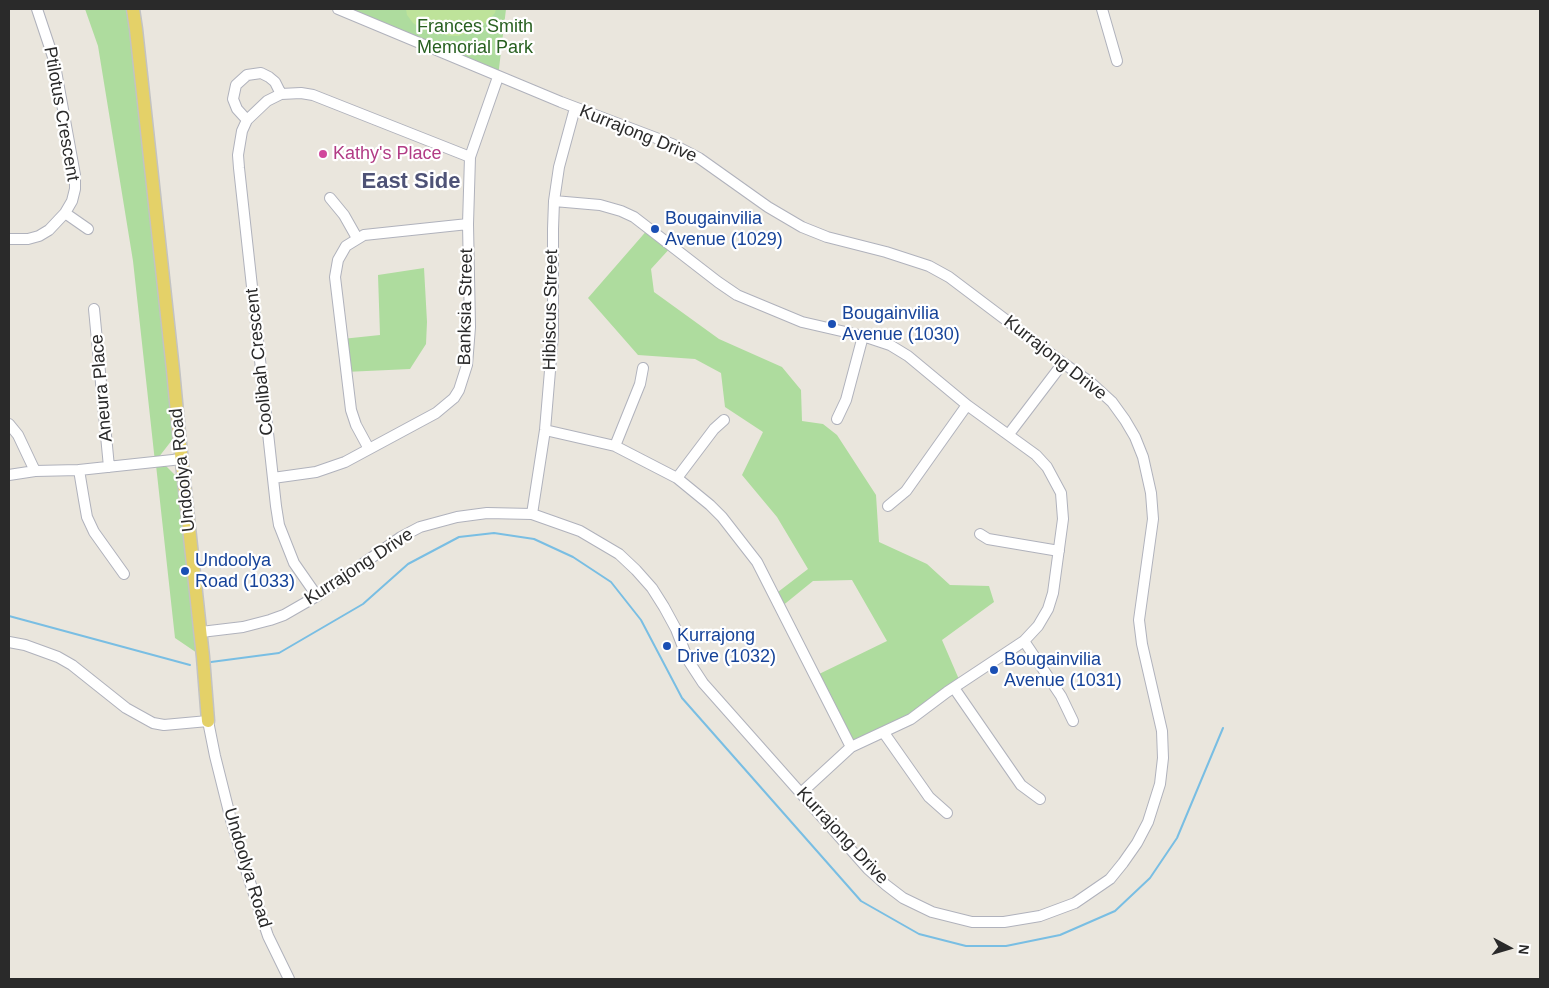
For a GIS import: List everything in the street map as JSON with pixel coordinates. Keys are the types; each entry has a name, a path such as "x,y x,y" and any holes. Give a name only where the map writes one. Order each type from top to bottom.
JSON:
{"main road":[{"name":"Undoolya Road","path":"132,9 137,39 204,657 208,721"}],"street":[{"name":"Ptilotus Crescent","path":"9,239 28,239 39,236 49,230 65,213 72,201 75,189 75,175 54,60 37,9"},
{"name":"Kurrajong Drive","path":"201,632 243,627 270,620 299,607 401,537 420,527 457,517 487,512 532,514 580,531 619,554 636,570 652,588 664,607 676,629 688,660 703,683 868,869 903,898 932,912 972,922 988,923 1025,920 1075,903 1110,878 1123,863 1137,843 1156,803 1164,758 1162,730 1142,644 1139,620 1153,519 1149,477 1144,457 1135,437 1112,402 1090,382 949,277 929,266 802,227 768,208 696,156 672,144 498,77 338,9"},
{"path":"1102,9 1117,61"},
{"path":"247,120 237,109 233,100 236,85 247,75 261,74 275,82 282,94 294,92 313,95 470,157"},
{"name":"Banksia Street","path":"273,478 316,472 345,462 436,412 454,398 459,390 467,365 470,327 468,224 470,157 498,77"},
{"name":"Coolibah Crescent","path":"282,94 267,101 247,120 240,142 239,168 277,516 285,543 294,563 317,596"},
{"name":"Hibiscus Street","path":"532,514 545,430 553,335 554,202 559,167 575,108"},
{"path":"330,198 344,214 357,238"},
{"path":"554,202 600,205 621,211 642,222 737,295 802,322 863,336 890,346 908,356 967,405 1036,455 1047,467 1061,493 1063,519 1053,592 1048,609 1038,626 1024,641 911,719 852,747 801,793"},
{"path":"65,213 88,229"},
{"path":"369,449 356,425 351,410 335,277 336,266 342,252 350,242 364,235 468,224"},
{"name":"Aneura Place","path":"94,309 109,467"},
{"path":"837,419 846,400 863,336"},
{"path":"1009,434 1063,363"},
{"path":"615,446 640,384 643,368"},
{"path":"888,506 906,491 967,405"},
{"path":"677,478 714,429 724,420"},
{"path":"9,424 18,435 35,471"},
{"path":"545,430 615,446 677,478 722,517 757,562 852,747"},
{"path":"9,475 35,471 79,470 182,459"},
{"path":"79,470 85,508 94,532 124,574"},
{"path":"980,534 988,539 1059,551"},
{"path":"1024,641 1061,696 1073,721"},
{"path":"9,642 44,651 58,657 126,708 153,723 164,725 208,721"},
{"path":"954,688 1021,786 1040,799"},
{"name":"Undoolya Road","path":"208,721 231,820 249,879 268,936 289,979"},
{"path":"884,733 929,797 947,813"}],"green space":[{"path":"85,9 132,9 179,431 155,462 133,261 98,46"},
{"name":"Frances Smith Memorial Park","path":"338,9 506,9 498,77"},
{"path":"406,9 496,9 495,13 481,27 459,36 450,36 422,29 413,23 407,15"},
{"path":"649,228 672,246 651,269 654,292 719,339 782,367 801,390 802,421 823,424 837,435 876,495 879,542 927,564 950,585 989,586 994,602 942,640 961,684 911,719 851,747 815,676 887,641 852,580 813,581 781,607 774,595 808,569 777,517 742,475 763,432 725,407 721,373 695,359 638,355 588,298"},
{"path":"424,268 427,322 426,344 410,369 345,372 342,339 380,335 378,275"},
{"path":"156,465 165,465 179,479 203,657 175,638"}],"waterway":[{"path":"211,662 279,653 363,604 408,564 459,537 494,533 534,539 573,557 611,582 641,620 682,698 861,901 919,934 966,946 1006,946 1060,935 1115,911 1150,878 1177,838 1223,728"},
{"path":"9,616 190,665"}],"place":[{"name":"Kathy's Place","path":"323,154"},
{"name":"Bougainvilia Avenue (1029)","path":"655,229"},
{"name":"Bougainvilia Avenue (1030)","path":"832,324"},
{"name":"Undoolya Road (1033)","path":"185,571"},
{"name":"Kurrajong Drive (1032)","path":"667,646"},
{"name":"Bougainvilia Avenue (1031)","path":"994,670"}],"district":[{"name":"East Side","path":"411,182"}]}
